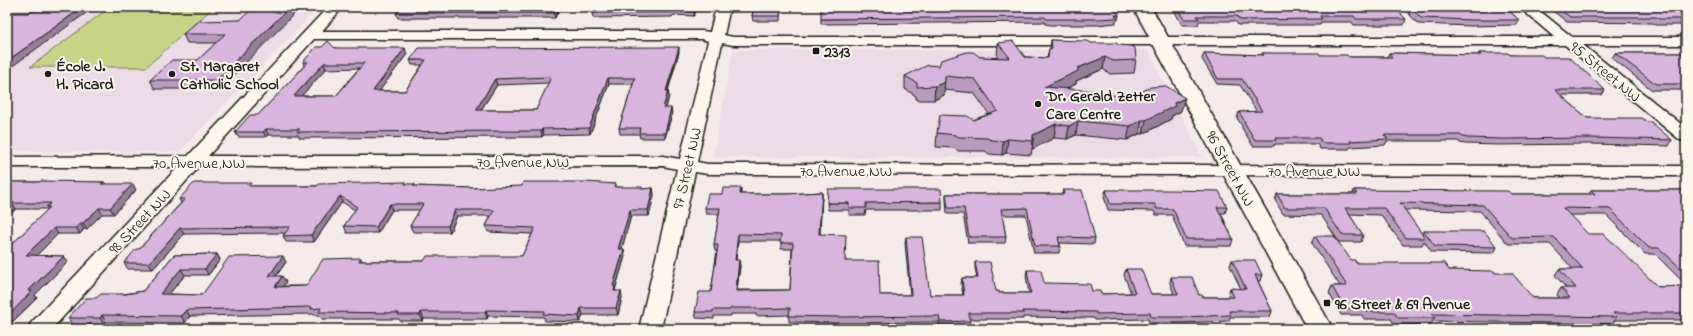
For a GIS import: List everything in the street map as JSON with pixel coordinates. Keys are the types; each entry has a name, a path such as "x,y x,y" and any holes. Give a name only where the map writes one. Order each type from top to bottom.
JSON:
{"street":[{"name":"98 Street NW","path":"39,329 336,7"},
{"name":"97 Street NW","path":"650,329 723,7"},
{"name":"96 Street NW","path":"1142,7 1320,329"},
{"name":"95 Street NW","path":"1526,7 1686,136"},
{"path":"310,35 702,35 740,41 1686,41"},
{"name":"70 Avenue NW","path":"7,162 663,161 708,169 1686,170"}],"shaded area":[{"name":"St. Margaret Catholic School","path":"7,7 319,7 179,152 7,151"},
{"path":"733,50 1148,50 1202,157 713,157"}],"green space":[{"path":"110,7 214,7 146,67 30,67"}],"building":[{"name":"École J. H. Picard","path":"42,7 83,7 7,61 7,13 28,13"},
{"path":"254,7 290,7 216,80 150,80 172,60 198,60 225,34 183,34 198,21 240,20"},
{"path":"401,7 557,7 554,13 396,13"},
{"path":"594,7 695,7 694,11 592,13"},
{"path":"754,7 781,7 780,16 752,16"},
{"path":"821,7 1115,7 1119,15 1115,15 1117,18 1098,19 1046,19 1045,17 821,19"},
{"path":"1176,7 1394,7 1406,19 1356,19 1354,16 1320,16 1322,19 1240,20 1237,16 1197,16 1199,19 1184,19"},
{"path":"1410,7 1505,7 1519,20 1421,18"},
{"path":"1557,7 1686,7 1686,19 1659,19 1656,17 1570,17"},
{"path":"1051,40 1116,43 1119,45 1131,46 1135,48 1136,60 1113,61 1105,57 1078,68 1078,71 1044,87 1096,91 1099,93 1111,94 1119,98 1125,95 1132,96 1151,87 1166,86 1185,98 1174,103 1175,106 1130,126 1078,121 1069,126 1056,124 1033,135 1033,141 1008,139 1003,141 991,140 987,138 959,137 955,135 937,133 940,115 967,116 974,120 998,111 975,79 945,76 945,82 935,86 917,87 917,83 905,76 928,65 939,66 941,60 967,52 973,52 980,57 1010,58 998,43 1013,41 1025,57 1048,58 1049,49 1052,48"},
{"path":"328,41 335,48 405,48 373,91 405,91 426,60 410,60 419,48 679,47 666,91 668,91 663,108 671,108 665,133 639,133 640,128 619,128 635,78 608,78 589,128 542,129 541,131 297,132 300,129 266,129 263,132 235,132 250,115 258,115 281,91 308,62 303,62 316,47 322,47","holes":["324,63 364,63 336,96 294,96","551,77 536,110 476,110 495,79"]},
{"path":"1204,53 1264,55 1262,53 1319,53 1320,55 1347,55 1349,57 1392,57 1389,53 1481,55 1479,53 1508,53 1510,55 1569,57 1605,90 1555,90 1587,118 1642,118 1647,122 1651,122 1672,140 1593,138 1502,139 1468,138 1460,135 1384,135 1388,139 1350,141 1351,143 1322,143 1319,138 1275,138 1276,140 1255,140 1239,112 1262,111 1242,79 1218,79"},
{"path":"1615,53 1686,53 1686,84 1656,84"},
{"path":"41,181 133,184 110,208 99,208 76,228 54,228 26,255 64,256 28,291 32,291 7,317 7,249 50,207 46,207 51,203 12,203 7,207 7,182"},
{"path":"406,182 405,184 415,184 413,186 472,188 522,186 523,182 585,182 616,184 615,187 642,187 642,189 653,188 648,210 630,210 618,249 624,249 613,286 615,286 614,291 621,291 616,308 581,308 579,316 543,314 545,311 486,310 485,312 421,312 420,315 398,315 399,313 319,312 321,308 311,309 312,307 186,310 181,316 102,315 100,318 68,318 86,298 96,298 101,294 126,294 143,291 174,255 217,254 205,269 181,269 160,294 202,295 229,257 283,256 269,276 282,276 275,287 306,286 323,259 361,258 359,261 424,261 427,256 522,256 535,228 486,226 494,210 455,210 448,226 410,226 423,204 390,204 376,227 344,226 357,207 340,196 311,235 283,236 290,227 180,228 149,263 124,263 185,199 179,199 194,183 251,183 249,186 317,186 319,184"},
{"path":"723,188 741,188 740,194 822,192 819,234 846,235 845,261 879,261 880,295 911,295 906,237 922,237 930,295 964,295 962,278 978,278 975,262 990,262 996,291 999,291 999,293 1031,293 1027,270 1041,270 1044,283 1090,284 1092,291 1100,291 1101,294 1135,293 1126,269 1141,269 1151,294 1178,294 1171,277 1192,277 1199,295 1202,295 1203,297 1234,297 1230,288 1246,289 1232,260 1255,260 1262,275 1255,275 1272,311 1229,311 1231,315 1151,317 1150,313 1096,314 1096,312 1023,311 1024,313 969,313 970,321 940,322 939,316 789,316 790,308 731,308 730,310 713,310 713,312 695,312 699,292 711,292 718,245 714,245 720,208 705,208 708,194 722,194","holes":["738,234 781,235 780,243 793,243 790,290 736,291 739,260 735,260"]},
{"path":"828,189 941,189 942,202 866,203 866,208 849,208 849,203 827,203"},
{"path":"1063,190 1082,190 1095,238 1058,237 1060,246 1035,246 1027,208 1001,209 1006,237 969,237 964,208 948,208 946,194 1064,194"},
{"path":"1106,190 1219,191 1227,207 1217,207 1233,239 1186,239 1173,209 1157,209 1155,204 1110,204"},
{"path":"1354,190 1508,191 1511,194 1595,194 1591,190 1686,190 1686,273 1659,248 1649,248 1610,209 1563,208 1588,234 1604,234 1658,287 1686,286 1686,313 1613,313 1617,317 1432,314 1435,318 1398,318 1394,312 1367,312 1365,308 1344,308 1332,286 1347,286 1315,236 1334,236 1351,260 1355,260 1356,263 1444,263 1449,270 1512,273 1533,298 1570,298 1561,288 1576,288 1559,269 1583,269 1554,237 1512,238 1483,205 1400,203 1425,238 1406,238 1384,208 1345,208 1363,235 1342,235 1324,208 1285,208 1277,194 1357,194"},
{"path":"1424,231 1484,231 1497,247 1435,246"}],"place":[{"name":"2313","path":"816,51"},
{"name":"École J. H. Picard","path":"48,74"},
{"name":"St. Margaret Catholic School","path":"172,74"},
{"name":"Dr. Gerald Zetter Care Centre","path":"1038,104"},
{"name":"96 Street & 69 Avenue","path":"1327,303"}]}
